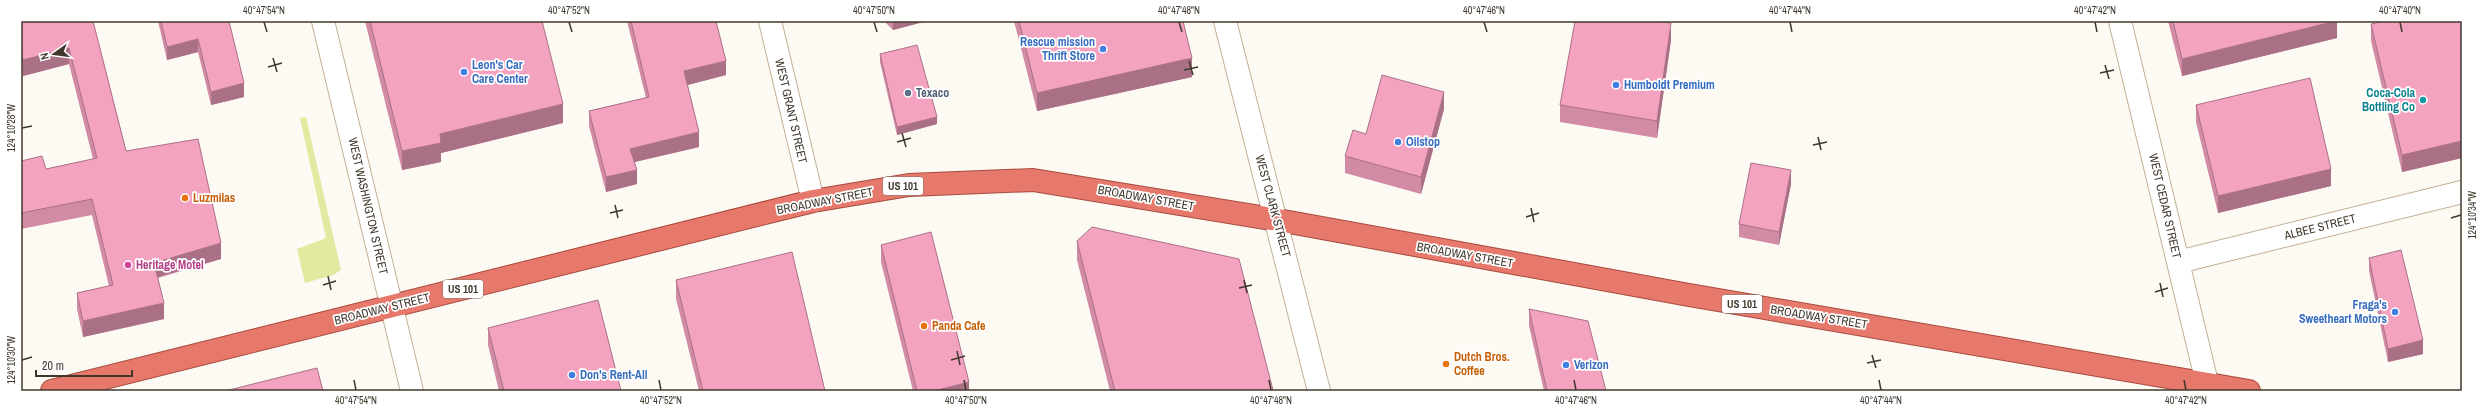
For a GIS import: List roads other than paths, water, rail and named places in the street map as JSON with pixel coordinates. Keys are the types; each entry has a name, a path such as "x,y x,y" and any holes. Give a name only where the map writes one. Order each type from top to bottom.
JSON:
{"highway":[{"name":"BROADWAY STREET","path":"52,391 813,201 909,185 1033,180 1278,220 1689,296 2208,387 2248,391"}],"street":[{"name":"WEST WASHINGTON STREET","path":"323,21 412,391"},
{"name":"WEST GRANT STREET","path":"770,21 813,201"},
{"name":"WEST CLARK STREET","path":"1225,21 1278,220 1319,391"},
{"name":"WEST CEDAR STREET","path":"2120,21 2208,387"},
{"name":"ALBEE STREET","path":"2178,262 2462,192"}],"place":[{"name":"Rescue mission Thrift Store","path":"1103,49"},
{"name":"Leon's Car Care Center","path":"464,72"},
{"name":"Humboldt Premium","path":"1616,85"},
{"name":"Texaco","path":"908,93"},
{"name":"Coca-Cola Bottling Co","path":"2423,100"},
{"name":"Oilstop","path":"1398,142"},
{"name":"Luzmilas","path":"185,198"},
{"name":"Heritage Motel","path":"128,265"},
{"name":"Fraga's Sweetheart Motors","path":"2395,312"},
{"name":"Panda Cafe","path":"924,326"},
{"name":"Dutch Bros. Coffee","path":"1446,364"},
{"name":"Verizon","path":"1566,365"},
{"name":"Don's Rent-All","path":"572,375"}]}
